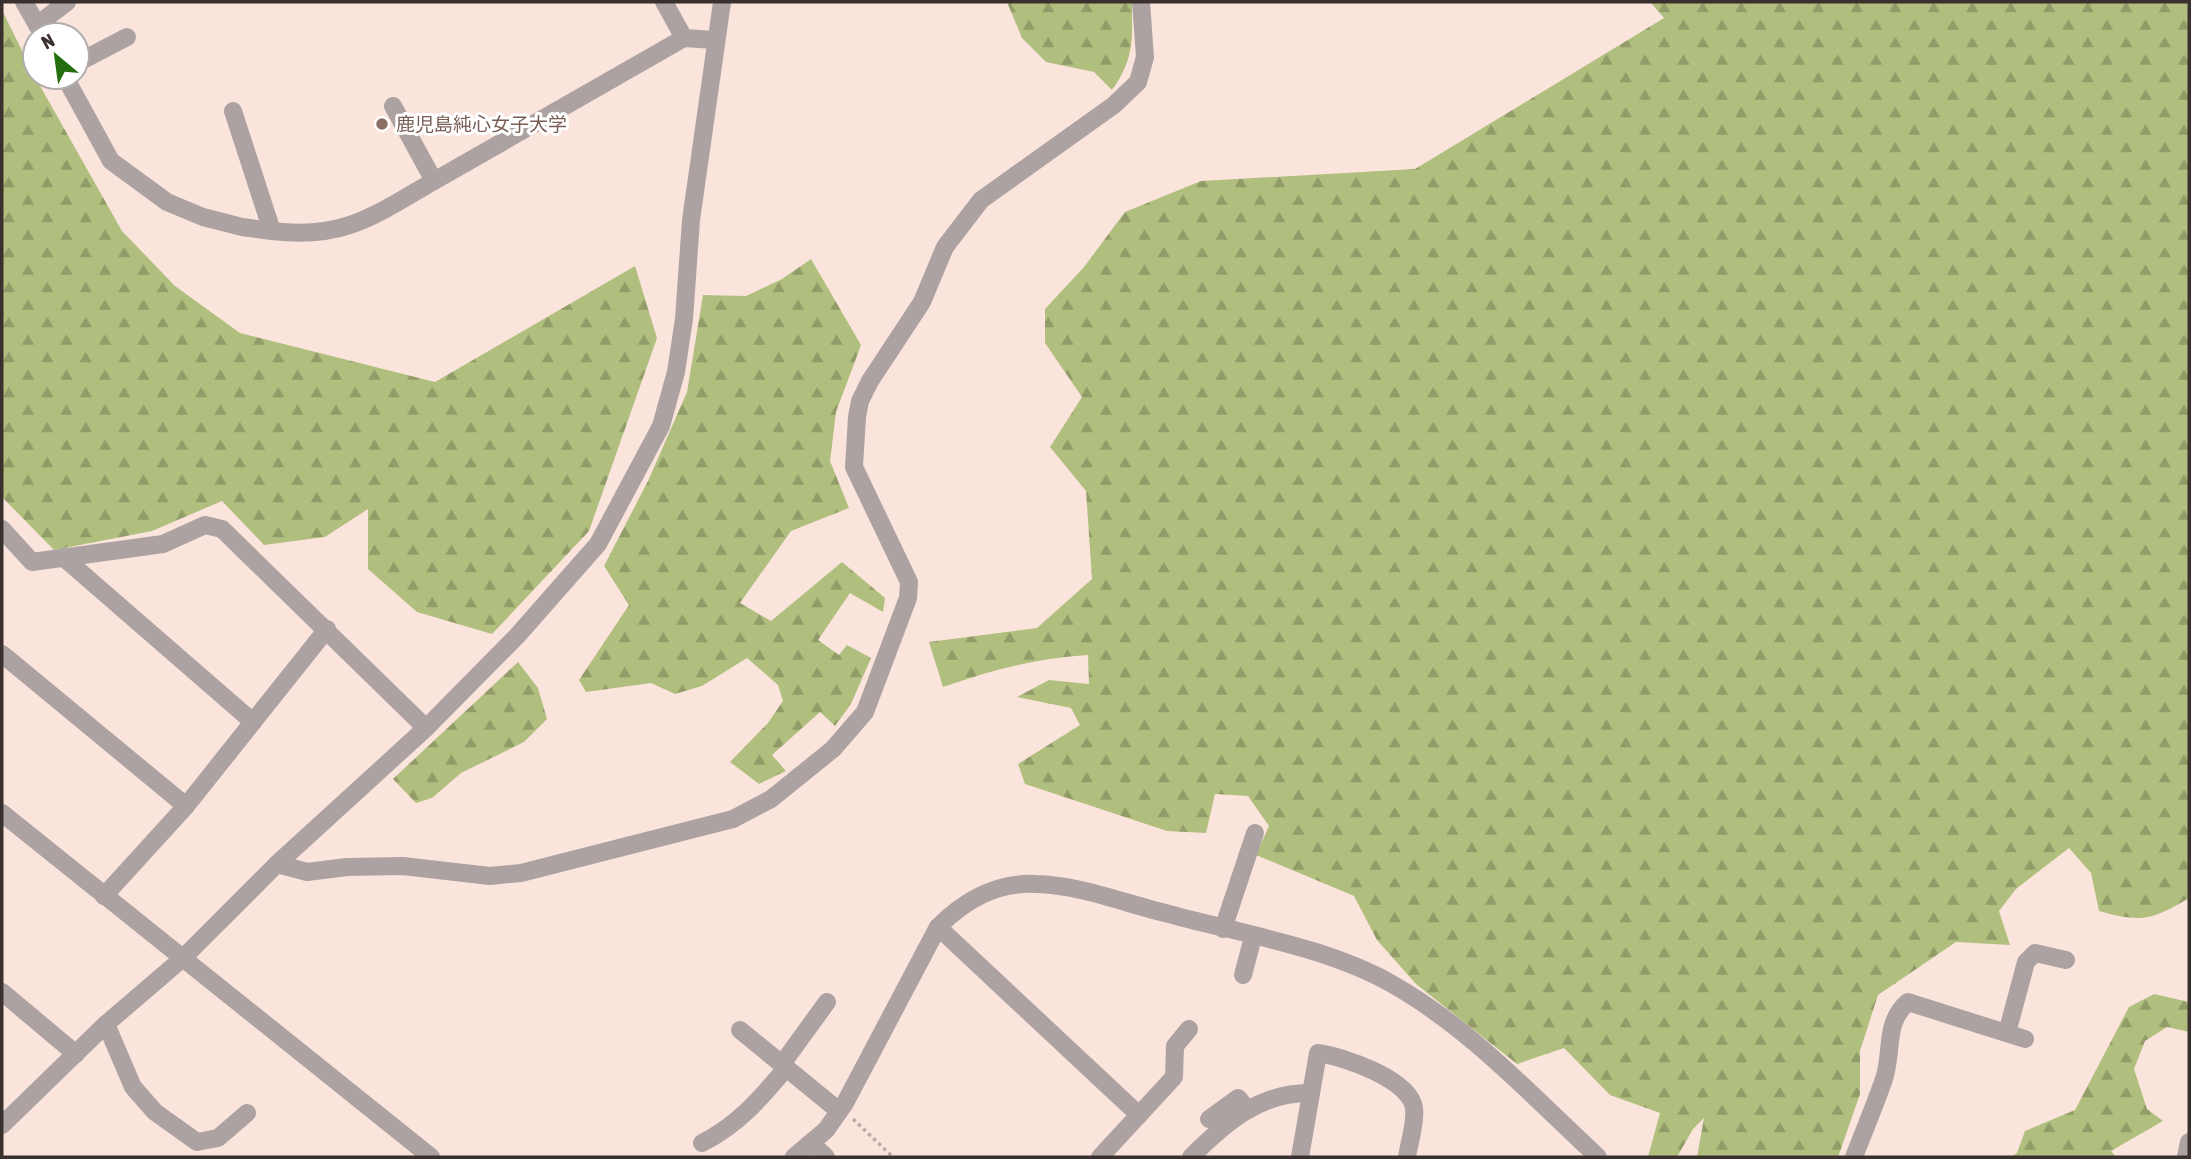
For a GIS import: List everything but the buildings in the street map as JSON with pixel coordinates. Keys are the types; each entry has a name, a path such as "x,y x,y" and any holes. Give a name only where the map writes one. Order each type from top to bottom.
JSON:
{"street":[{"path":"24,2 35,21"},
{"path":"49,21 67,2"},
{"path":"664,2 684,38"},
{"path":"2,1125 106,1024 183,958 277,864 426,728 525,627 597,544 661,426 676,372 684,319 691,220 722,2"},
{"path":"277,864 307,872 403,866 490,876 521,873 733,819 771,799 833,749 865,712 908,598 909,582 854,467 860,401 909,326 945,247 963,220 981,200 1114,105 1138,82 1145,57 1141,2"},
{"path":"91,56 127,37"},
{"path":"73,91 111,161 179,207 242,227 330,230 359,224 684,38 715,40"},
{"path":"393,106 434,181"},
{"path":"233,111 272,230"},
{"path":"2,529 32,562 163,544 205,525 222,529 426,728"},
{"path":"64,557 253,722"},
{"path":"104,896 186,806 327,629"},
{"path":"2,654 186,806"},
{"path":"2,813 431,1157"},
{"path":"1223,929 1255,833"},
{"path":"794,1157 827,1130 841,1110 938,927 961,904 995,889 1035,884 1077,890 1320,954 1391,983 1450,1022 1598,1157"},
{"path":"938,927 1139,1115"},
{"path":"1243,975 1253,937"},
{"path":"2007,1033 2026,962 2035,953 2066,960"},
{"path":"2,992 76,1054"},
{"path":"702,1143 722,1133 750,1111 827,1002"},
{"path":"1854,1157 1886,1075 1888,1046 1897,1011 1908,1002 2025,1039"},
{"path":"106,1024 133,1087 155,1112 197,1142 218,1138 247,1113"},
{"path":"1100,1157 1174,1077 1175,1046 1189,1029"},
{"path":"740,1030 841,1110"},
{"path":"1300,1157 1318,1053 1335,1055 1377,1071 1408,1096 1414,1108 1407,1157"},
{"path":"1191,1157 1225,1123 1274,1096 1311,1093"},
{"path":"1209,1119 1238,1098 1248,1110"},
{"path":"2186,1157 2189,1142"},
{"path":"811,1143 826,1157"}],"path":[{"path":"841,1110 893,1157"}],"green space":[{"path":"1007,2 1132,2 1131,48 1125,68 1112,90 1094,72 1046,62 1022,38"},
{"path":"1650,2 2189,2 2189,898 2166,911 2146,917 2126,917 2099,911 2091,873 2069,848 2016,889 1999,911 2010,945 1956,942 1878,995 1860,1051 1860,1094 1838,1157 1697,1157 1704,1118 1693,1129 1677,1157 1648,1157 1660,1113 1610,1095 1564,1048 1517,1064 1416,984 1377,940 1354,896 1256,855 1269,826 1248,796 1215,794 1206,833 1167,831 1025,784 1018,764 1080,725 1071,708 1017,697 1049,680 1089,684 1088,655 1014,666 943,687 929,642 1037,628 1092,579 1086,491 1050,447 1082,397 1045,343 1045,309 1084,267 1125,212 1201,181 1415,169 1664,18"},
{"path":"2,10 21,49 21,91 43,91 122,231 175,286 240,333 435,382 635,266 657,338 589,531 492,634 417,612 368,569 368,509 325,537 264,545 222,501 152,531 54,550 2,497"},
{"path":"811,259 861,345 836,412 830,461 849,508 791,531 740,603 771,621 842,562 885,598 883,612 850,593 818,640 839,655 847,645 871,658 851,704 835,726 820,712 772,755 786,771 759,784 730,762 768,723 783,701 778,685 747,658 702,686 675,694 651,683 586,692 579,680 629,605 604,566 648,481 687,392 703,295 746,296 782,279"},
{"path":"518,662 538,688 547,719 524,742 461,773 432,798 416,803 393,779"},
{"path":"2154,994 2189,1002 2189,1032 2167,1027 2145,1041 2134,1069 2147,1109 2163,1121 2111,1151 2116,1157 2011,1157 2017,1153 2025,1131 2075,1110 2129,1007"}],"place":[{"name":"鹿児島純心女子大学","path":"382,124"}]}
